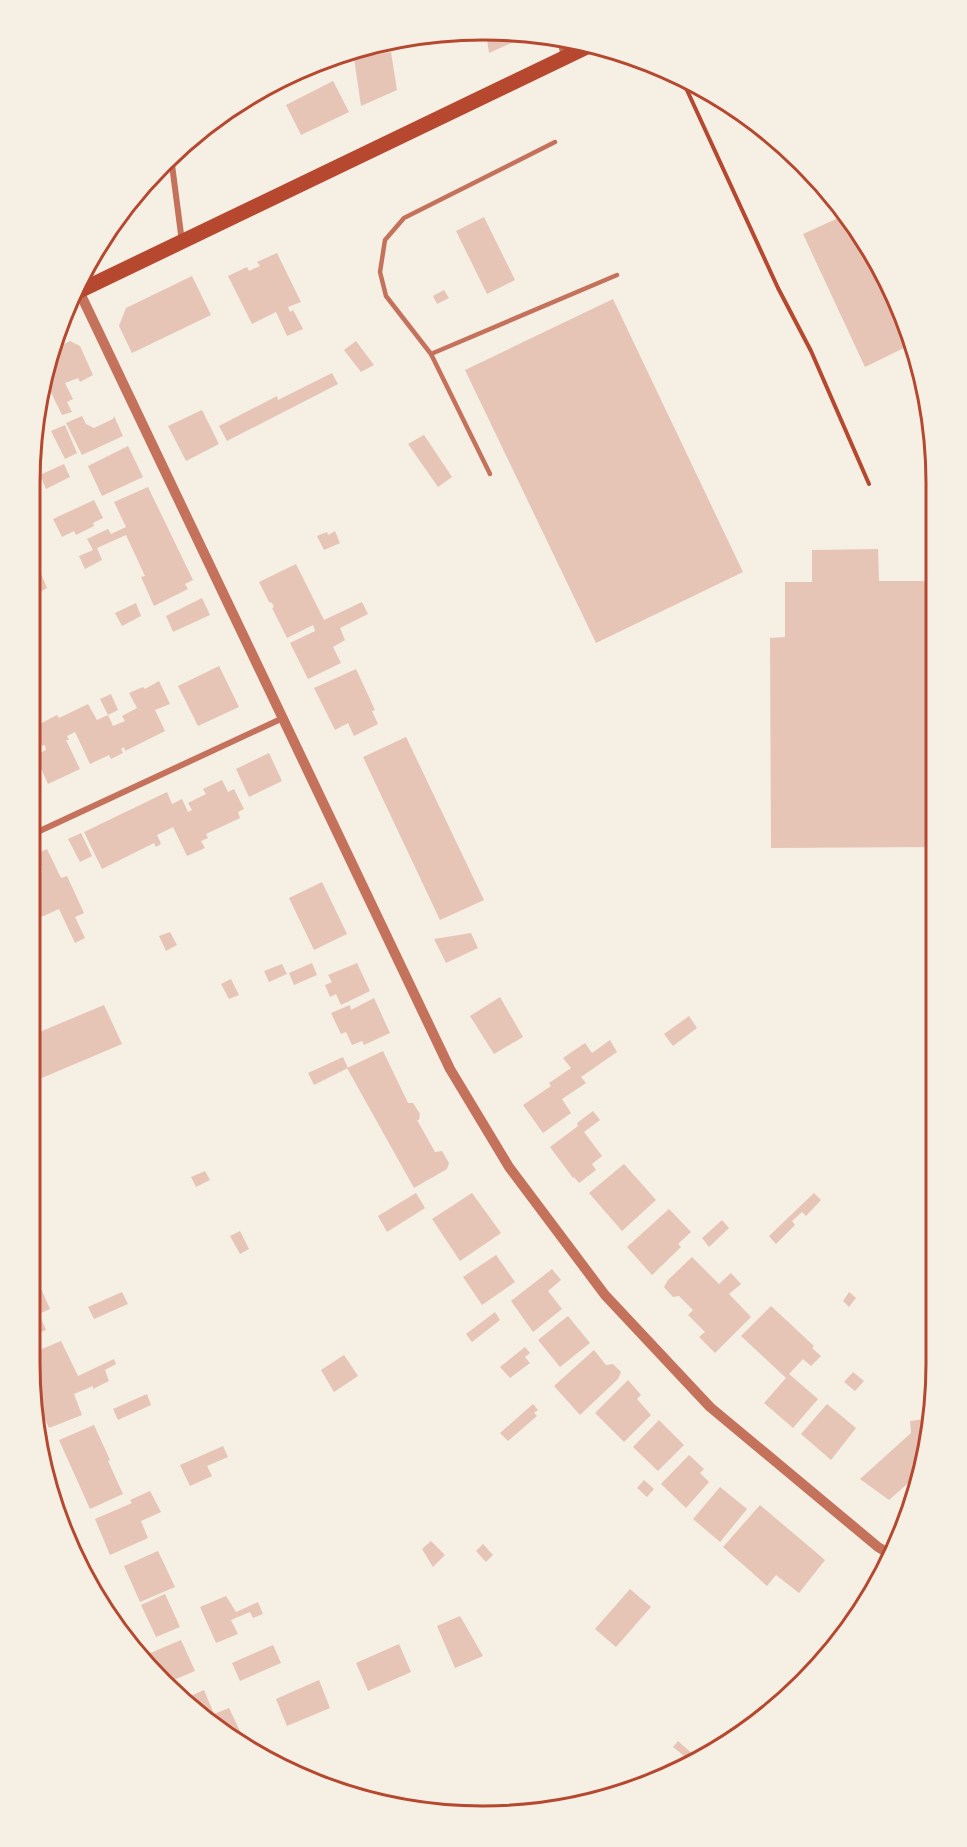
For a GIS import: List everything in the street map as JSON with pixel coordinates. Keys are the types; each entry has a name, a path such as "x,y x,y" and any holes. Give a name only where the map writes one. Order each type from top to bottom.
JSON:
{"main road":[{"path":"86,287 578,51"}],"street":[{"path":"562,48 564,58"},
{"path":"172,168 182,243"},
{"path":"80,301 450,1069 509,1167 605,1295 710,1407 885,1551"},
{"path":"40,831 283,718"}],"lane":[{"path":"490,474 431,354 386,296 380,272 385,240 404,218 555,142"},
{"path":"431,354 616,275"}],"path":[{"path":"687,90 778,288 810,351 869,484"}],"building":[{"path":"487,40 515,41 489,53"},
{"path":"391,52 397,90 361,106 354,60"},
{"path":"333,81 349,112 301,135 286,105"},
{"path":"484,217 515,280 487,294 456,231"},
{"path":"838,218 852,237 881,288 905,347 865,367 803,234"},
{"path":"277,253 301,302 288,307 290,312 293,310 303,329 287,336 276,312 252,324 228,276 247,267 249,271 260,266 257,262"},
{"path":"192,276 211,315 132,353 119,326 126,308"},
{"path":"444,290 449,298 437,304 433,296"},
{"path":"613,299 743,572 596,643 465,370"},
{"path":"70,341 80,346 93,375 80,382 78,378 65,383 73,399 67,402 72,412 62,415 50,391 63,344"},
{"path":"356,341 374,365 361,372 344,350"},
{"path":"332,373 338,384 227,441 219,426 277,396 278,400"},
{"path":"202,410 219,444 186,461 168,426"},
{"path":"82,416 86,424 94,428 113,419 114,416 123,436 82,455 66,423"},
{"path":"65,425 77,453 65,459 51,431"},
{"path":"424,435 452,477 438,487 408,444"},
{"path":"128,446 143,477 102,496 88,466"},
{"path":"64,464 70,477 46,489 40,475"},
{"path":"148,487 193,580 185,584 188,589 154,606 141,577 145,576 126,535 97,548 102,560 85,569 79,556 93,550 87,539 108,529 111,534 126,527 114,502"},
{"path":"94,500 103,518 93,523 94,526 76,535 74,531 62,537 53,519"},
{"path":"335,531 340,543 324,550 317,536 327,532 328,535"},
{"path":"878,549 879,581 926,581 926,847 771,848 770,638 785,637 785,582 812,582 812,550"},
{"path":"296,564 324,620 362,602 368,614 340,628 345,640 333,647 341,663 308,679 290,643 315,631 313,625 287,638 272,608 274,607 272,603 269,602 259,582"},
{"path":"40,574 47,588 40,592"},
{"path":"202,598 210,615 173,632 166,616"},
{"path":"136,603 141,616 122,626 115,613"},
{"path":"219,666 239,707 198,726 178,686"},
{"path":"356,669 375,710 372,711 378,724 354,736 348,723 335,730 314,688"},
{"path":"159,681 170,704 155,710 165,731 125,751 124,747 121,749 123,753 111,759 109,755 90,764 75,732 67,736 69,740 66,740 80,769 48,784 40,766 40,753 46,750 45,745 42,746 40,741 40,724 57,715 59,718 88,704 97,720 108,715 113,726 125,721 122,716 137,708 129,693 143,687 145,689"},
{"path":"111,694 118,710 108,715 100,699"},
{"path":"406,737 484,900 440,920 363,757"},
{"path":"269,753 282,781 249,797 236,769"},
{"path":"222,780 228,792 234,789 244,809 238,812 240,818 206,834 208,838 201,841 205,848 187,856 173,827 157,835 161,844 156,847 154,843 102,869 84,832 167,792 172,804 182,799 188,812 192,810 188,803 206,794 203,789"},
{"path":"81,833 92,856 80,862 68,839"},
{"path":"47,849 61,878 67,876 84,913 75,917 85,938 75,943 59,909 40,918 40,873 42,872 40,852"},
{"path":"322,882 347,934 314,950 289,898"},
{"path":"170,932 177,945 166,951 159,936"},
{"path":"471,933 478,948 446,963 434,939"},
{"path":"312,963 317,975 294,985 289,973"},
{"path":"357,963 370,991 341,1005 336,994 330,997 325,985 332,982 328,975"},
{"path":"282,964 287,974 269,982 264,971"},
{"path":"231,979 239,995 229,999 221,984"},
{"path":"500,997 523,1037 494,1054 470,1016"},
{"path":"374,998 390,1033 364,1045 362,1041 352,1045 346,1032 341,1034 331,1013 350,1005 351,1010"},
{"path":"104,1005 122,1044 40,1079 40,1032"},
{"path":"689,1016 697,1028 673,1046 664,1034"},
{"path":"610,1040 617,1052 581,1077 586,1083 562,1099 571,1113 543,1133 523,1105 551,1086 549,1083 571,1068 563,1058 585,1043 592,1053"},
{"path":"383,1051 408,1103 413,1103 420,1114 417,1120 435,1152 442,1151 449,1163 447,1169 414,1188 347,1068"},
{"path":"343,1057 348,1068 314,1085 308,1073"},
{"path":"593,1111 600,1120 584,1132 602,1156 592,1164 596,1170 579,1183 550,1147 578,1126 577,1123"},
{"path":"624,1164 656,1200 622,1231 589,1193"},
{"path":"205,1171 210,1180 196,1187 191,1177"},
{"path":"416,1193 425,1208 387,1232 378,1216"},
{"path":"472,1193 501,1233 460,1261 432,1219"},
{"path":"814,1193 821,1200 806,1216 802,1212 792,1221 795,1225 776,1244 769,1236"},
{"path":"669,1209 691,1232 678,1244 681,1247 652,1275 627,1247"},
{"path":"722,1220 729,1228 709,1247 702,1238"},
{"path":"240,1231 249,1249 240,1254 230,1236"},
{"path":"496,1255 515,1282 482,1305 463,1277"},
{"path":"692,1257 719,1284 731,1273 741,1284 729,1294 751,1317 715,1353 699,1337 705,1332 688,1315 693,1310 679,1296 673,1297 664,1287 668,1280"},
{"path":"552,1269 561,1280 548,1291 562,1309 533,1332 511,1301"},
{"path":"40,1286 50,1309 40,1314"},
{"path":"122,1292 128,1304 94,1319 88,1307"},
{"path":"849,1292 856,1298 849,1307 843,1301"},
{"path":"771,1306 814,1346 812,1348 821,1356 811,1366 803,1359 789,1374 818,1399 793,1428 764,1403 786,1378 741,1336"},
{"path":"495,1312 500,1320 472,1342 466,1334"},
{"path":"40,1316 46,1330 40,1333"},
{"path":"568,1316 590,1343 560,1367 538,1340"},
{"path":"61,1341 78,1376 114,1359 116,1364 105,1370 109,1381 93,1389 93,1386 74,1394 82,1415 49,1428 43,1416 40,1350"},
{"path":"525,1347 530,1353 525,1357 530,1363 510,1378 500,1367"},
{"path":"594,1350 606,1365 613,1364 621,1372 618,1379 580,1415 554,1386"},
{"path":"344,1355 358,1376 334,1392 321,1370"},
{"path":"853,1372 864,1381 855,1391 844,1382"},
{"path":"628,1380 641,1395 637,1399 651,1415 624,1442 595,1413"},
{"path":"147,1394 151,1405 118,1420 113,1409"},
{"path":"533,1404 538,1410 534,1413 537,1416 508,1441 500,1433"},
{"path":"827,1404 856,1428 831,1460 801,1434"},
{"path":"923,1419 911,1478 889,1500 860,1479 911,1433 910,1421"},
{"path":"659,1420 684,1445 658,1471 633,1447"},
{"path":"94,1425 123,1494 90,1509 59,1440"},
{"path":"223,1446 228,1457 207,1466 212,1476 190,1486 180,1465"},
{"path":"689,1455 704,1469 700,1473 709,1482 686,1508 661,1484"},
{"path":"644,1480 654,1489 647,1497 637,1488"},
{"path":"720,1487 747,1509 720,1542 693,1519"},
{"path":"150,1491 161,1512 141,1521 148,1538 110,1555 95,1519 132,1503 130,1500"},
{"path":"760,1505 825,1560 799,1593 776,1575 767,1586 723,1547"},
{"path":"431,1541 445,1555 433,1567 422,1549"},
{"path":"483,1544 493,1555 486,1562 476,1551"},
{"path":"158,1551 175,1587 140,1602 124,1566"},
{"path":"630,1589 651,1607 616,1647 595,1629"},
{"path":"165,1594 180,1627 156,1637 141,1605"},
{"path":"226,1596 236,1612 258,1602 263,1614 253,1618 250,1612 231,1620 238,1634 216,1643 200,1607"},
{"path":"460,1616 483,1656 455,1668 437,1626"},
{"path":"181,1640 195,1671 173,1680 148,1654"},
{"path":"399,1644 411,1672 368,1691 356,1663"},
{"path":"273,1645 281,1663 240,1681 232,1663"},
{"path":"319,1680 330,1708 287,1726 276,1699"},
{"path":"204,1690 214,1714 229,1708 242,1735 214,1715 190,1696"},
{"path":"678,1741 692,1754 686,1757 673,1747"}]}
